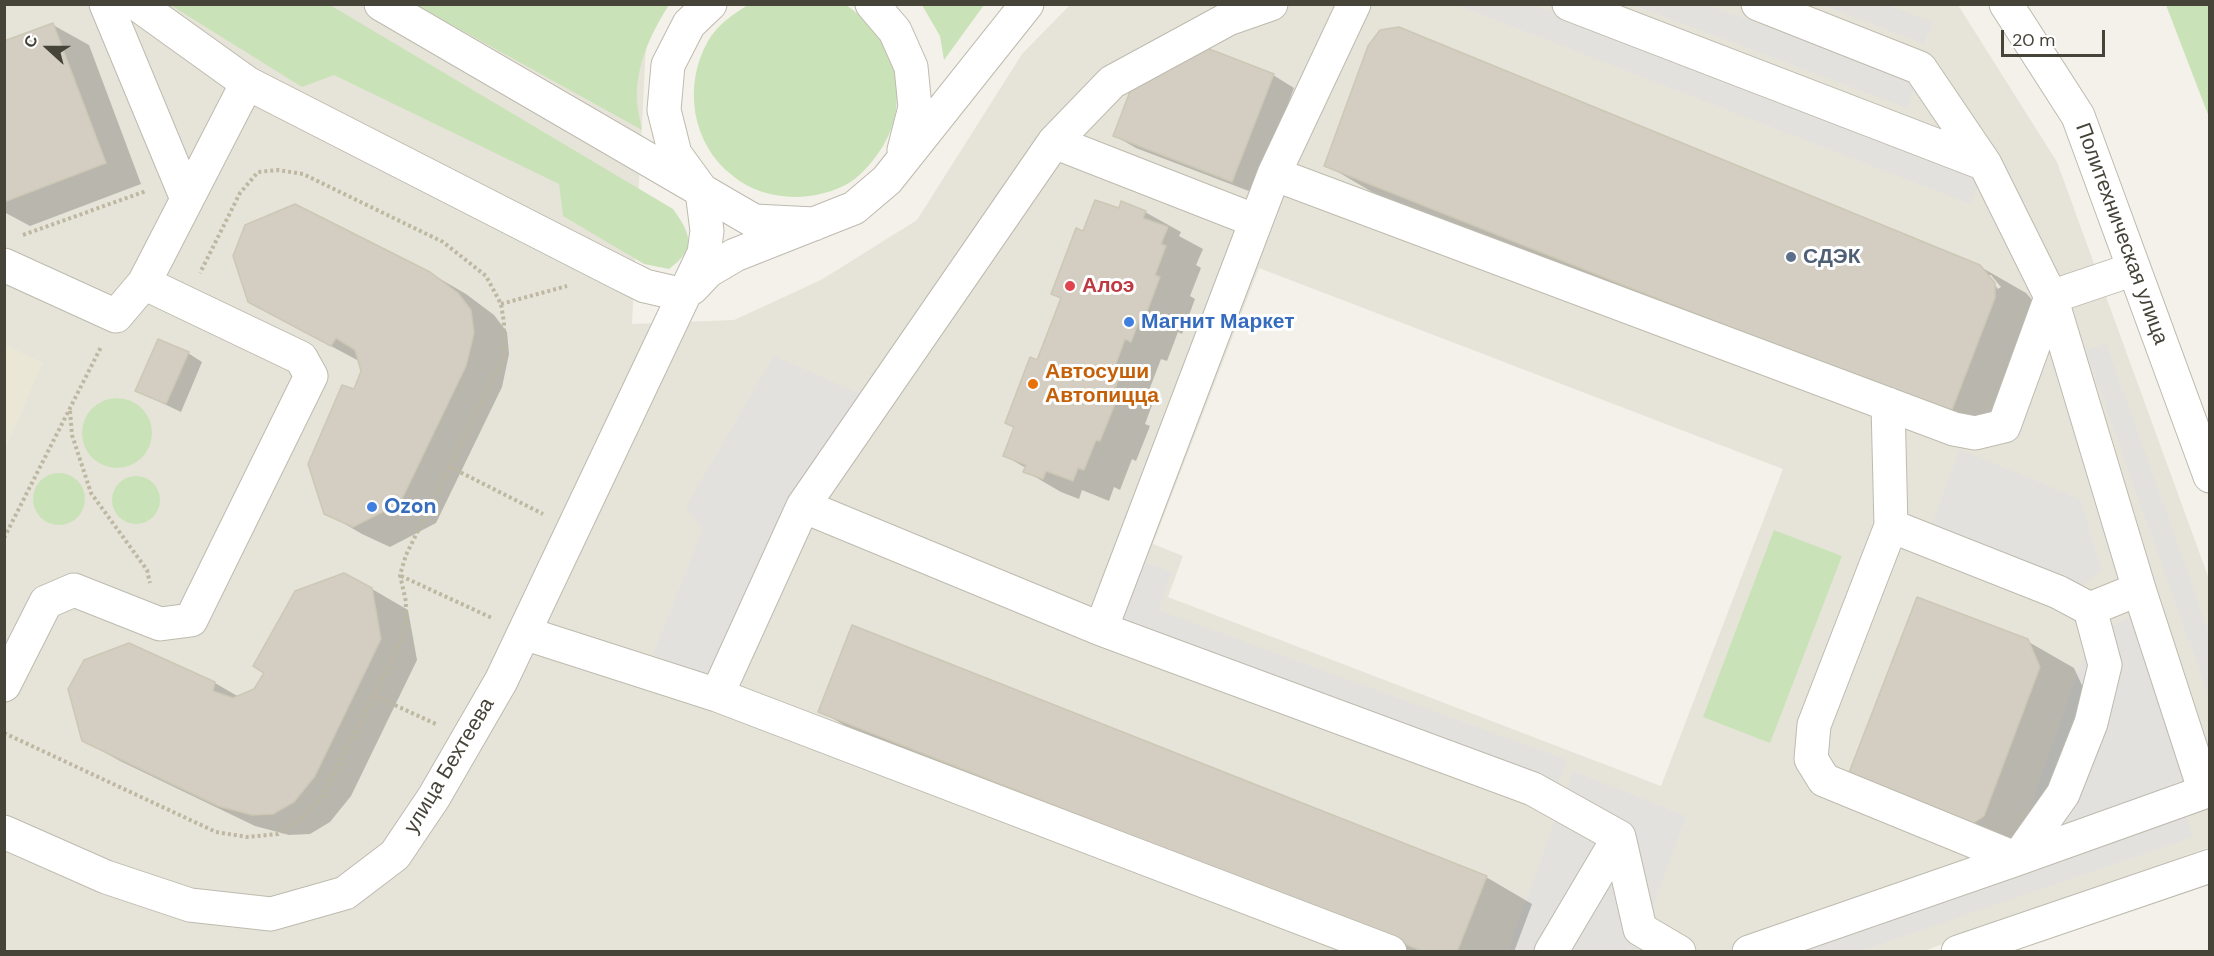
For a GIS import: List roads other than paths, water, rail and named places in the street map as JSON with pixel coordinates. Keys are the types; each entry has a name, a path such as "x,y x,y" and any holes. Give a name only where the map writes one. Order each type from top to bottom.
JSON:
{"street":[{"path":"106,4 182,189"},
{"path":"137,4 247,83 645,286 684,295 708,271 735,255 854,208 886,180 1027,4"},
{"path":"381,4 754,221 814,224"},
{"path":"702,191 675,154 664,110 668,65 689,24 710,4"},
{"path":"872,4 895,32 911,67 915,107 906,146 886,180"},
{"path":"717,695 803,506 1054,142 1112,82 1228,19 1271,4"},
{"path":"1101,629 1274,174 1354,4"},
{"path":"1569,4 1985,164"},
{"path":"1749,951 2017,860 2207,791 2139,589 2051,297 1985,164 1920,68 1758,4"},
{"name":"Политехническая улица","path":"2006,4 2078,116 2210,476"},
{"path":"10,251 116,316 144,283 182,189 247,83"},
{"path":"1054,142 1256,221"},
{"path":"1274,174 1888,404 1975,433 2004,426 2051,297"},
{"name":"улица Бехтеева","path":"4,832 106,877 190,905 271,914 345,893 395,855 434,797 501,681 704,253 707,231 702,191"},
{"path":"2051,297 2134,269"},
{"path":"4,685 46,602 74,590 160,624 191,620 310,376 301,358 144,283"},
{"path":"1888,404 1891,526 1814,725 1811,759 1824,780 2017,860"},
{"path":"803,506 1101,629 1533,789 1619,837 1640,929 1679,951"},
{"path":"1891,526 2058,592 2090,609 2105,665 2091,723 2063,794 2017,860"},
{"path":"2090,609 2139,589"},
{"path":"524,633 717,695 1390,951"},
{"path":"1551,951 1619,837"},
{"path":"1958,951 2210,866"}],"place":[{"name":"СДЭК","path":"1791,257"},
{"name":"Алоэ","path":"1070,286"},
{"name":"Магнит Маркет","path":"1129,322"},
{"name":"Автосуши Автопицца","path":"1033,384"},
{"name":"Ozon","path":"372,507"}]}
